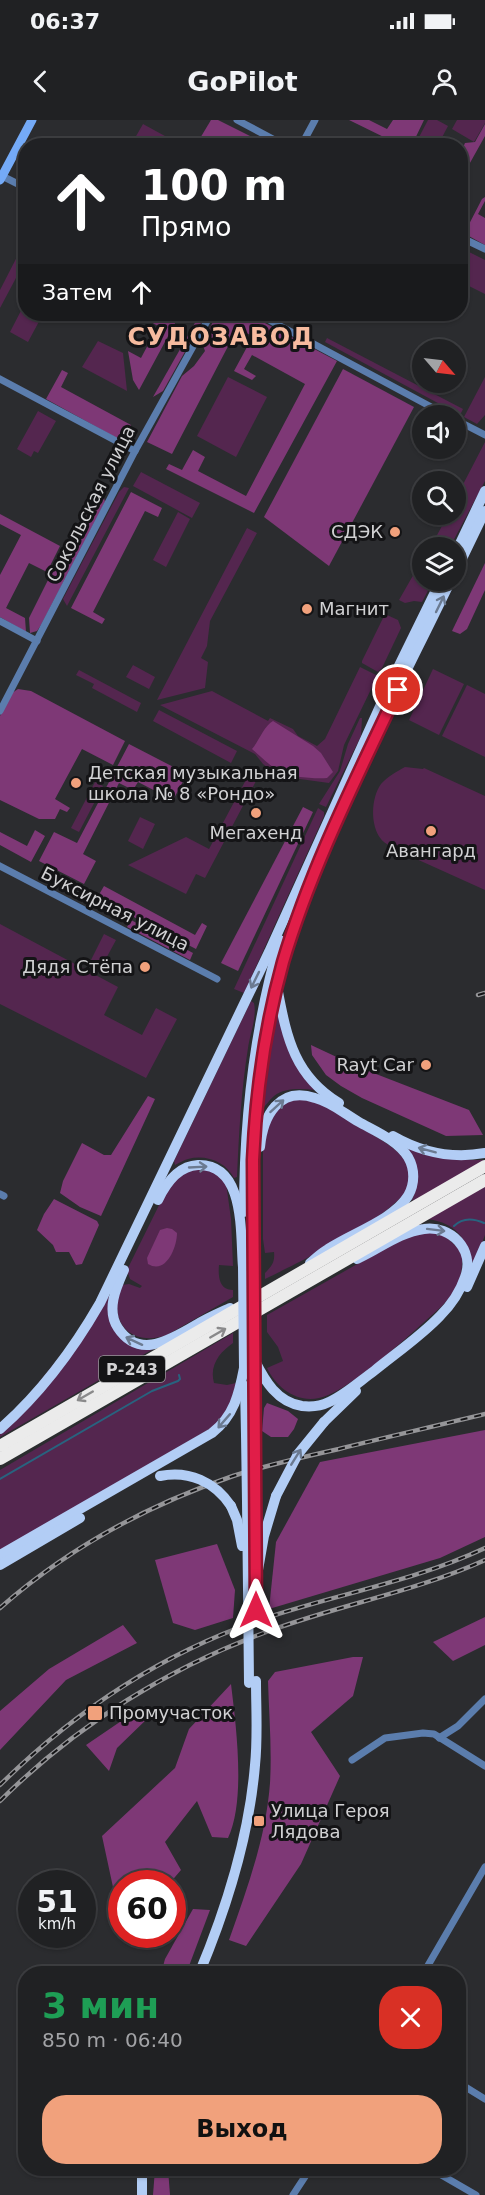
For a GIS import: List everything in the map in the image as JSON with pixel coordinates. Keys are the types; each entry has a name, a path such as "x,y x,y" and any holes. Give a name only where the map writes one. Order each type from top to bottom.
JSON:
{"highway":[{"name":"Р-243","path":"0,1446 485,1166"},
{"name":"Р-243","path":"0,1459 485,1180"}],"main road":[{"path":"463,537 485,491"},
{"path":"466,550 485,511"},
{"path":"0,1429 21,1410 51,1376 73,1347 100,1303 269,952 391,681 436,591"},
{"path":"250,1434 255,1361 253,1160 258,1089 265,1040 277,986 321,856 446,591"},
{"path":"202,1966 233,1884 249,1810 257,1746 253,1682 250,1434 244,1368 243,1267 245,1158 254,1050 267,986 281,936 314,850"},
{"path":"277,986 291,1047 305,1073 325,1093 414,1146 448,1154 485,1153"},
{"path":"253,1222 263,1130 272,1109 287,1098 304,1095 321,1100 384,1137 408,1156 413,1171 413,1182 410,1193 403,1203 384,1217 327,1249 292,1277"},
{"path":"243,1267 237,1204 231,1183 225,1175 210,1167 194,1165 184,1168 171,1179 161,1194 120,1279 112,1308 116,1326 135,1343 149,1346 158,1344 263,1293"},
{"path":"255,1361 268,1383 287,1401 311,1406 329,1402 351,1388 441,1316 461,1286 466,1272 466,1258 459,1242 451,1234 440,1229 423,1229 406,1234 324,1273"},
{"path":"252,1587 276,1496 298,1454 324,1422 357,1390 421,1340 445,1318 469,1283 485,1246"},
{"path":"0,1555 212,1433 230,1416 244,1368"},
{"path":"0,1466 58,1426"},
{"path":"0,1565 147,1479 183,1474 199,1479 219,1491 231,1506 240,1532 252,1587"},
{"path":"142,2176 142,2195"}],"street":[{"path":"22,138 32,120"},
{"path":"237,120 271,138"},
{"path":"305,138 315,120"},
{"path":"18,146 1,177 18,184"},
{"path":"468,241 485,249"},
{"name":"Сокольская улица","path":"0,711 135,451 207,321"},
{"path":"271,321 428,405"},
{"path":"0,379 135,451"},
{"path":"466,425 485,435"},
{"path":"0,621 37,641"},
{"name":"Буксирная улица","path":"0,866 217,979"},
{"path":"439,1738 458,1726 485,1700"},
{"path":"352,1760 386,1738 423,1733 434,1734 485,1766"},
{"path":"428,1966 485,1867"},
{"path":"466,2087 485,2099"},
{"path":"304,2195 295,2193 306,2176"},
{"path":"443,2176 476,2195"}],"shaded area":[{"path":"211,120 218,120 254,138 200,138"},
{"path":"349,120 369,120 387,129 393,120 424,120 415,138 386,138"},
{"path":"428,120 437,120 448,126 442,138 419,138"},
{"path":"457,120 485,120 474,142 452,129"},
{"path":"143,124 169,138 135,138"},
{"path":"485,124 485,136 468,166 468,143 475,142"},
{"path":"485,197 478,214 485,218 485,245 468,236 468,226"},
{"path":"468,252 485,260 485,294 468,286"},
{"path":"18,255 18,274 0,308 0,290"},
{"path":"18,317 18,321 39,321 28,342 10,332"},
{"path":"149,321 176,321 139,390 133,380 128,351 141,358 158,326"},
{"path":"196,321 202,321 163,391 153,397"},
{"path":"213,321 261,321 337,361 254,513 166,469 169,464 182,470 193,450 205,457 198,471 246,496 305,384 252,355 244,369 256,376 252,380 234,371 253,336 237,329 172,454 147,442 182,376 194,366 205,351 202,343"},
{"path":"327,338 412,382 412,389 325,342"},
{"path":"98,341 123,353 127,391 82,367"},
{"path":"343,369 412,406 412,411 329,566 264,517"},
{"path":"62,370 68,373 61,387 131,425 122,441 46,399"},
{"path":"228,377 267,397 236,457 197,436"},
{"path":"485,377 485,415 477,424 466,418 466,413"},
{"path":"419,393 432,393 455,405 442,405"},
{"path":"38,411 56,421 38,453 34,451 31,457 17,449"},
{"path":"485,442 485,481 466,517 466,479"},
{"path":"141,472 200,503 192,518 133,486"},
{"path":"124,487 129,488 67,606 63,599 119,492"},
{"path":"131,492 162,508 158,517 145,511 93,612 105,619 102,624 71,608"},
{"path":"103,494 105,502 41,625 37,631 30,633 29,618 63,550 75,537 92,507"},
{"path":"178,512 190,519 166,567 153,560"},
{"path":"0,514 60,546 47,572 29,563 6,608 25,618 26,632 0,617 0,575 21,535 0,524"},
{"path":"443,525 462,525 455,537 436,537"},
{"path":"247,528 257,533 210,621 207,646 201,658 208,662 205,688 157,700"},
{"path":"485,563 485,590 467,629 460,634 452,631"},
{"path":"412,577 412,591 428,591 422,602 405,603 399,600"},
{"path":"384,616 398,620 401,628 378,672 362,661"},
{"path":"133,665 155,677 149,689 126,677"},
{"path":"360,667 376,675 376,679 344,745 338,771 329,783 278,776 255,754 160,705 212,691 268,721 270,718 293,729 298,736 317,746 325,739"},
{"path":"433,669 464,684 439,735 409,720"},
{"path":"79,670 141,703 137,712 92,688 94,684 76,675"},
{"path":"467,685 485,694 485,757 442,736"},
{"path":"18,689 31,691 125,741 113,765 82,749 55,799 70,808 67,812 60,809 55,819 39,819 0,800 0,716 12,693"},
{"path":"159,710 237,751 231,763 153,721"},
{"path":"362,718 361,736 326,807 319,804 340,771 348,744"},
{"path":"273,721 313,746 321,753 333,772 327,778 309,778 283,773 252,749 267,726"},
{"path":"129,744 187,774 173,800 138,782 133,790 119,783 83,854 96,861 84,884 39,861 54,832 77,843"},
{"name":"Авангард","path":"405,767 424,768 485,796 485,890 392,848 377,833 373,811 375,797 384,781"},
{"path":"248,776 256,781 205,878 196,874 186,894 128,865 186,837 209,849"},
{"path":"95,782 103,786 79,832 71,828"},
{"path":"303,807 313,812 238,971 221,963"},
{"path":"318,808 324,812 324,816 244,993 234,989"},
{"path":"140,817 155,824 143,849 128,841"},
{"path":"35,830 45,836 31,862 0,845 0,832 27,846"},
{"path":"104,886 195,935 202,923 207,926 196,949 97,898"},
{"path":"131,920 193,953 190,960 127,927"},
{"path":"0,924 118,987 104,1015 142,1035 156,1008 177,1019 146,1078 0,1004"},
{"path":"104,934 116,940 102,966 91,960"},
{"path":"251,1001 254,1003 255,1014 244,1080 237,1177 234,1178 221,1164 208,1159 188,1159 175,1165 174,1161"},
{"path":"278,1013 316,1090 284,1091 274,1096 261,1110 275,1015"},
{"path":"311,1045 358,1067 469,1110 483,1135 446,1136 362,1098 326,1075 312,1055"},
{"path":"148,1096 155,1099 101,1216 80,1207 60,1193 63,1181 82,1143 104,1155 111,1155"},
{"path":"292,1099 316,1102 330,1107 391,1147 406,1162 410,1176 409,1184 402,1196 368,1223 321,1251 265,1279 265,1273 272,1264 274,1252 265,1253 263,1239 263,1137 271,1113"},
{"path":"410,1148 470,1160 485,1160 414,1201 412,1200 417,1175"},
{"path":"209,1168 226,1183 231,1219 233,1266 219,1265 219,1274 222,1285 233,1290 233,1297 167,1335 148,1338 132,1334 121,1322 118,1314 118,1298 122,1285 129,1284 140,1288 142,1286 130,1279 127,1270 167,1189 181,1172"},
{"path":"485,1184 485,1235 475,1261 472,1262 466,1245 453,1228 428,1219"},
{"path":"54,1199 97,1221 99,1225 82,1264 76,1265 69,1252 56,1252 53,1245 37,1230"},
{"path":"167,1228 177,1233 173,1252 160,1266 148,1264 147,1258 160,1230"},
{"path":"440,1231 462,1252 459,1281 442,1306 365,1372 332,1393 319,1398 302,1398 281,1387 267,1368 283,1361 278,1347 267,1332 267,1315 407,1236"},
{"path":"109,1295 108,1312 116,1332 155,1348 0,1437 0,1431"},
{"path":"233,1333 233,1343 220,1355 213,1370 214,1383 227,1385 236,1383 230,1405 218,1424 0,1551 0,1470"},
{"path":"267,1403 288,1411 298,1419 288,1437 271,1437 262,1431 264,1408"},
{"path":"485,1430 485,1537 440,1558 269,1609 276,1542 320,1462"},
{"path":"217,1544 235,1590 233,1618 195,1630 173,1623 155,1560"},
{"path":"485,1617 485,1645 453,1661 433,1642"},
{"path":"123,1625 137,1643 66,1680 0,1750 0,1711 49,1669"},
{"path":"363,1657 353,1696 311,1732 340,1776 301,1864 246,1946 229,1940 255,1863 268,1803 271,1758 268,1681 275,1672"},
{"path":"231,1684 237,1741 238,1784 234,1822 228,1838 212,1837 197,1801 165,1842 181,1870 109,1870 102,1836 175,1768 189,1729"},
{"path":"136,1711 149,1713 149,1717 117,1748 109,1771 86,1745"},
{"path":"193,1909 210,1910 189,1966 163,1966 171,1948 186,1948 186,1922"},
{"path":"154,2176 169,2176 170,2195 153,2195"}],"waterway":[{"path":"454,1226 468,1219 484,1223"},
{"path":"0,1479 152,1391 178,1381 179,1375"}],"railway":[{"path":"478,995 485,993"},
{"path":"0,1608 81,1548 140,1515 201,1488 272,1465 485,1414"},
{"path":"0,1785 60,1731 93,1707 126,1684 197,1646 272,1616 406,1578 485,1548"},
{"path":"0,1801 29,1773 93,1723 127,1700 198,1661 272,1630 406,1589 485,1560"}],"place":[{"name":"СДЭК","path":"395,532"},
{"name":"Магнит","path":"307,609"},
{"name":"Детская музыкальная школа № 8 «Рондо»","path":"76,783"},
{"name":"Мегахенд","path":"256,813"},
{"name":"Авангард","path":"431,831"},
{"name":"Дядя Стёпа","path":"145,967"},
{"name":"Rayt Car","path":"426,1065"},
{"name":"Промучасток","path":"95,1713"},
{"name":"Улица Героя Лядова","path":"259,1821"}],"district":[{"name":"СУДОЗАВОД","path":"221,337"}],"route":[{"path":"256,1610 253,1160 263,1050 277,986 314,874 398,690"}]}
